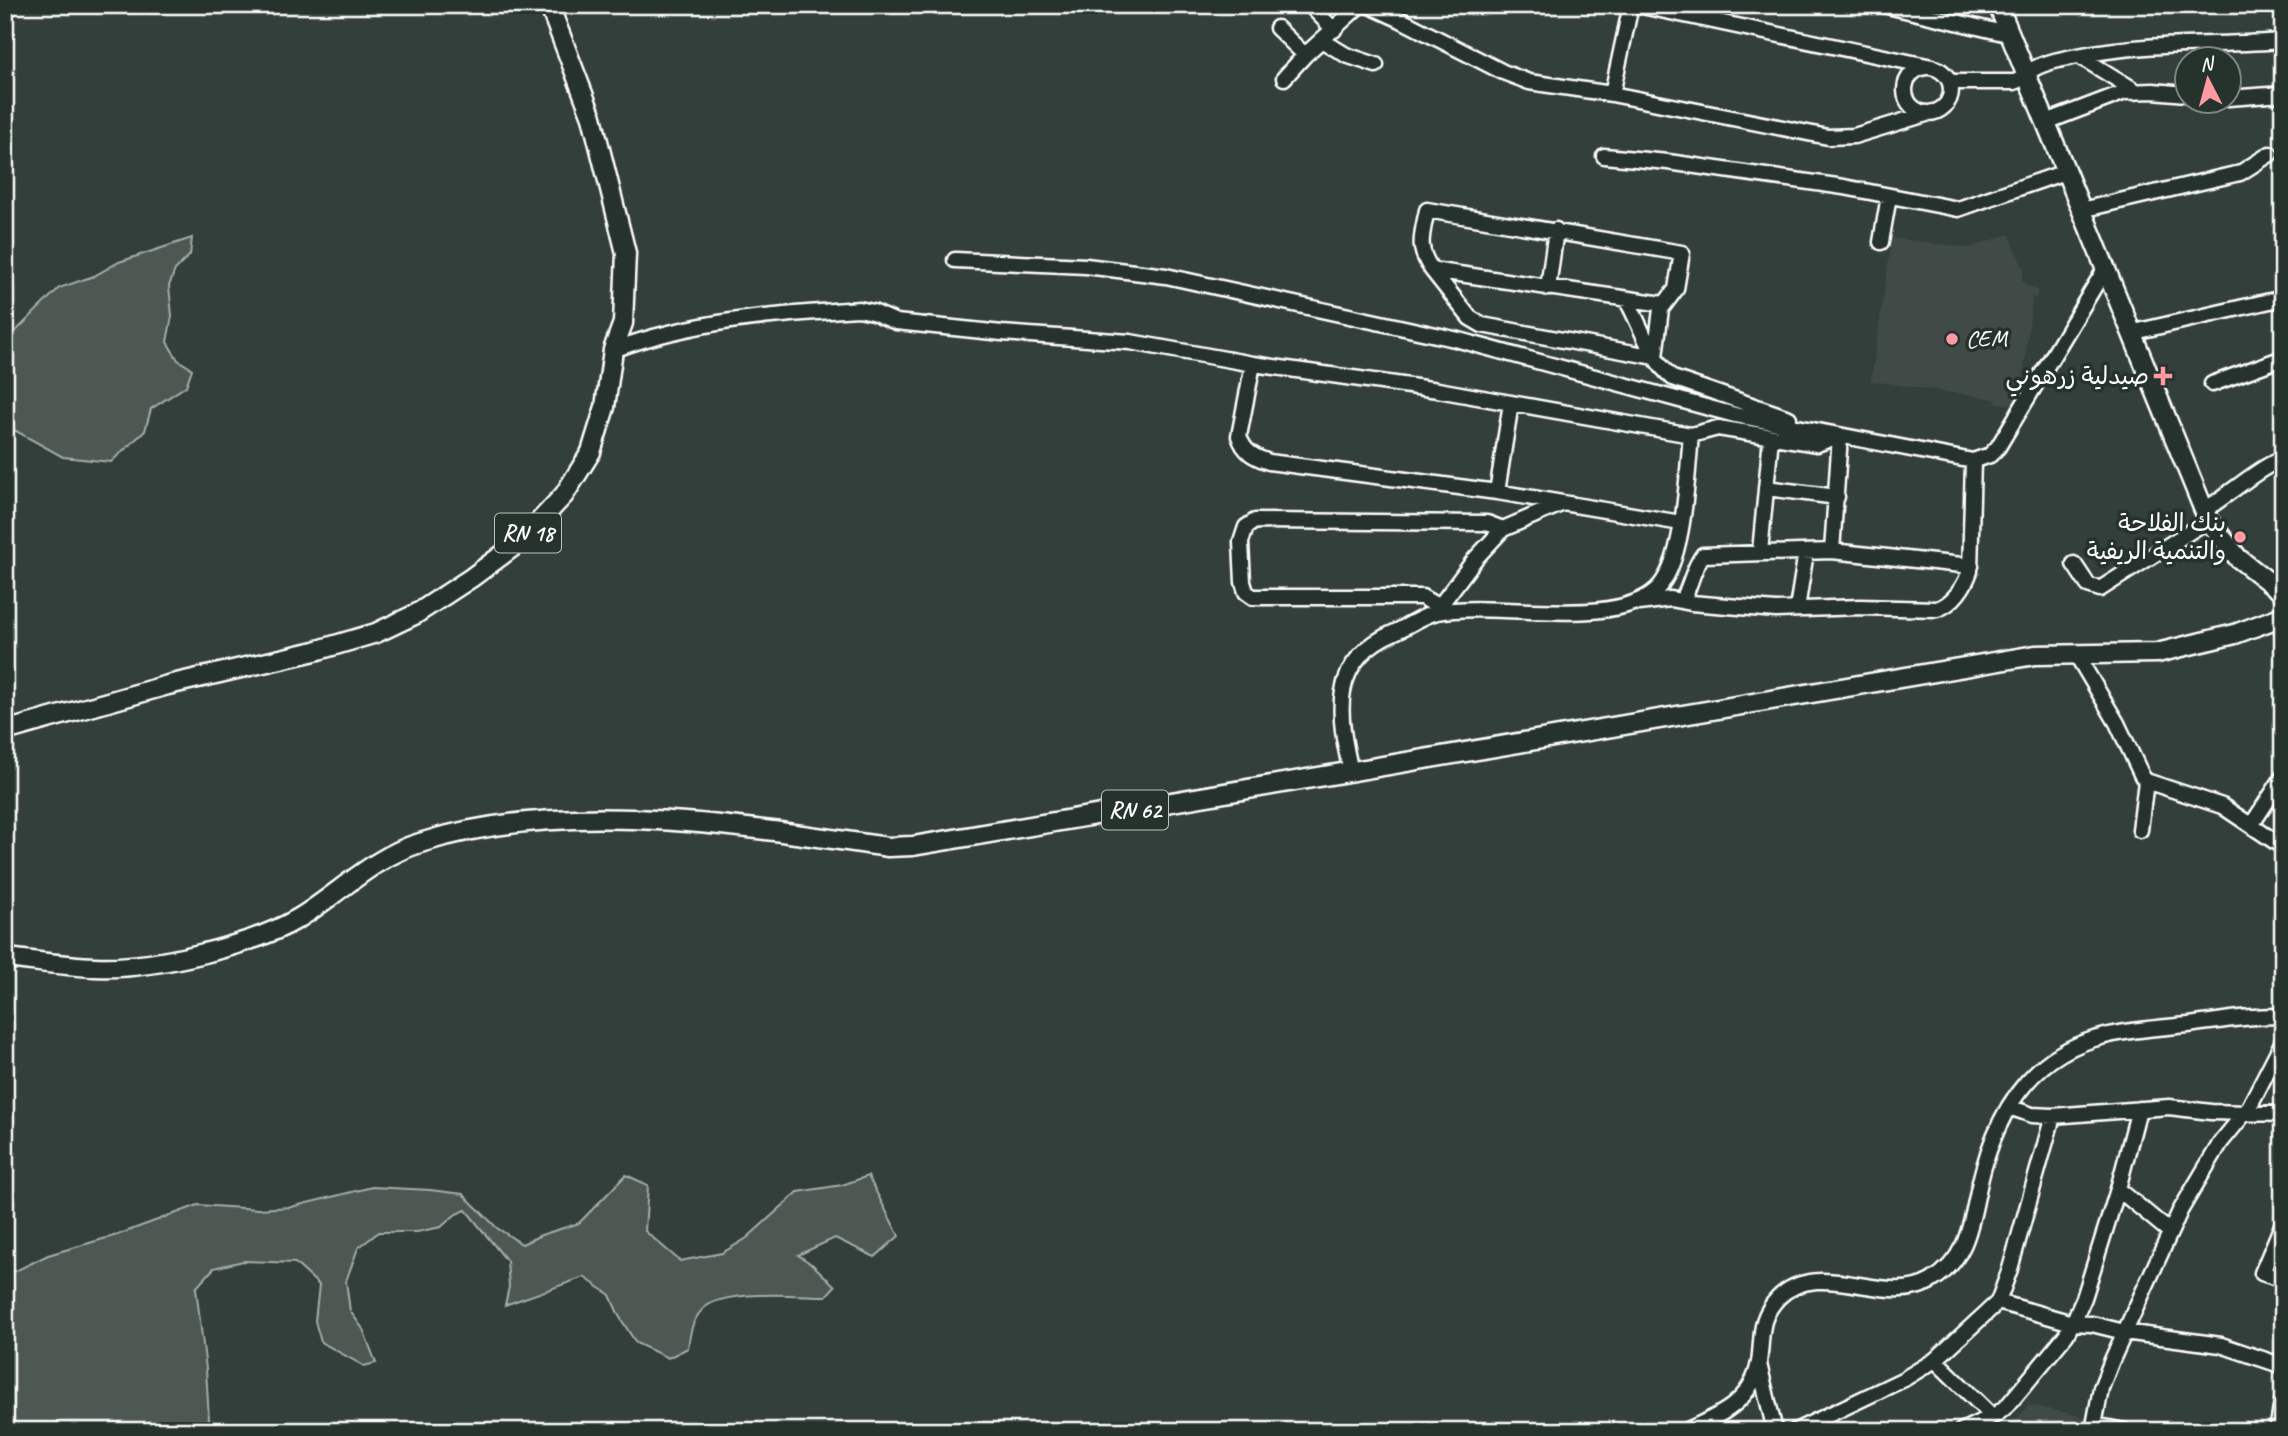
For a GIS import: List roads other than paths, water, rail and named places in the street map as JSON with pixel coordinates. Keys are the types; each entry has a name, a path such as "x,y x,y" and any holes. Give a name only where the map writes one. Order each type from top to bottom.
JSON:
{"main road":[{"name":"RN 18","path":"5,731 169,685 315,651 376,633 416,614 471,578 521,541 564,495 591,452 605,407 613,349 623,323 626,253 593,117 549,5"},
{"path":"1998,5 2206,515 2238,558 2283,593"},
{"name":"RN 62","path":"5,958 96,968 130,966 166,961 240,944 298,919 383,858 418,843 455,833 539,820 604,819 702,823 888,847 914,846 2035,655 2157,653 2281,622"}],"street":[{"path":"1310,5 1334,30"},
{"path":"1284,78 1360,5"},
{"path":"1368,5 1518,78 1828,137 1854,136 1933,112 1946,104 1951,90 1950,82 1940,70 1932,67 1637,5"},
{"path":"1612,94 1631,5"},
{"path":"1883,5 2012,35"},
{"path":"1277,28 1305,55"},
{"path":"1323,41 1346,55 1376,65"},
{"path":"1950,82 2020,81 2026,73 2046,64 2129,47 2283,41"},
{"path":"2078,56 2136,91"},
{"path":"1932,67 1917,69 1911,74 1905,89 1910,104 1916,109 1933,112"},
{"path":"2046,122 2112,95 2136,91 2172,93"},
{"path":"2242,96 2283,94"},
{"path":"2081,210 2241,173 2270,154"},
{"path":"1604,156 1668,162 1844,187 1964,208 2065,172"},
{"path":"1881,242 1889,196"},
{"path":"1427,210 1682,253 1675,289 1661,309 1655,357 1482,325 1470,318 1425,260 1420,245 1427,210"},
{"path":"1548,288 1556,230"},
{"path":"954,260 1086,266 1166,276 1459,340 1735,415 1973,461 1990,455 1998,447 2105,269"},
{"path":"1432,270 1663,304"},
{"path":"2130,333 2283,298"},
{"path":"1626,299 1655,357 1664,371 1673,378 1840,436"},
{"path":"613,349 651,336 742,318 859,309 897,322 1002,333 1114,340 1253,364 1438,390 1691,435 1718,428 1817,444 1840,436"},
{"path":"2212,384 2283,358"},
{"path":"1253,364 1239,436 1242,447 1253,457 1497,492 1681,523"},
{"path":"1497,492 1511,403"},
{"path":"1634,603 1658,588 1668,575 1673,562 1681,523 1691,435"},
{"path":"1760,552 1771,436"},
{"path":"1832,551 1840,436"},
{"path":"2074,564 2088,586 2100,589 2206,515 2257,472 2283,458"},
{"path":"1503,529 1487,523 1255,521 1247,527 1241,542 1243,582 1246,592 1253,597 1422,597 1437,610 1595,610 1671,599 1776,610 1860,607 1937,609 1950,602 1966,584 1971,566 1973,461"},
{"path":"1766,488 1837,496"},
{"path":"1351,772 1341,715 1345,682 1351,667 1372,644 1437,610 1475,559 1503,529 1561,504"},
{"path":"1682,601 1689,588 1693,567 1703,555 1832,551 1971,566"},
{"path":"1797,609 1806,552"},
{"path":"2076,654 2117,723 2146,781 2210,800 2252,824 2283,847"},
{"path":"2252,824 2283,777"},
{"path":"2140,830 2146,781"},
{"path":"1685,1431 1720,1415 1740,1401 1750,1386 1758,1363 1760,1331 1767,1311 1780,1295 1812,1282 1836,1282 1895,1290 1912,1289 1930,1282 1949,1268 1961,1254 1969,1231 1991,1143 2023,1084 2048,1061 2095,1038 2133,1031 2277,1016 2283,1001"},
{"path":"2125,1431 2094,1428 2101,1388 2180,1211 2221,1142 2245,1113 2283,1041"},
{"path":"2009,1107 2032,1115 2053,1116 2169,1107 2211,1112 2283,1114"},
{"path":"1961,1431 2008,1405 2066,1335 2084,1298 2118,1189 2139,1109"},
{"path":"1804,1429 1904,1379 1935,1360 1998,1302 2010,1269 2053,1116"},
{"path":"2118,1189 2170,1232"},
{"path":"2283,1223 2262,1273 2283,1280"},
{"path":"1998,1302 2072,1323 2221,1345 2283,1366"},
{"path":"1935,1360 1992,1416"},
{"path":"1758,1363 1775,1431"},
{"path":"2277,1431 2283,1396"}],"place":[{"name":"CEM","path":"1952,339"},
{"name":"صيدلية زرهوني","path":"2163,376"},
{"name":"بنك الفلاحة والتنمية الريفية","path":"2240,537"}]}
